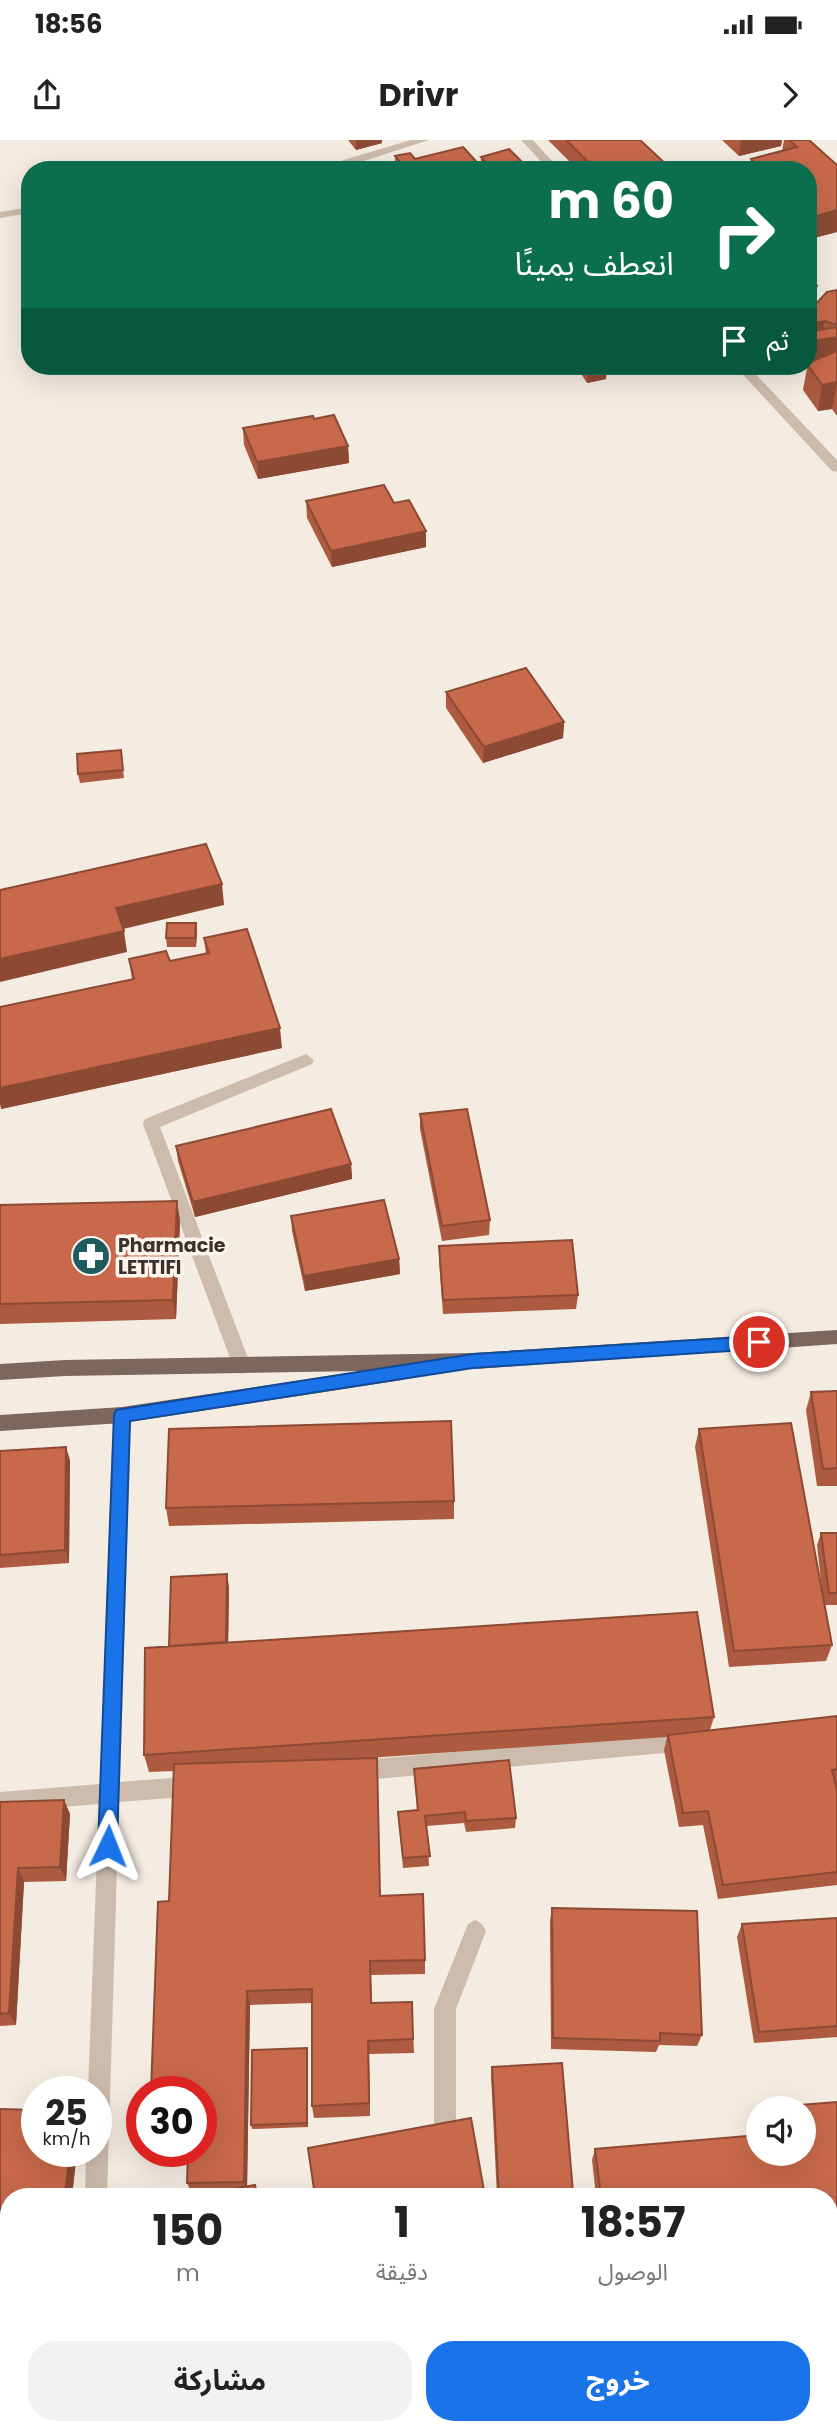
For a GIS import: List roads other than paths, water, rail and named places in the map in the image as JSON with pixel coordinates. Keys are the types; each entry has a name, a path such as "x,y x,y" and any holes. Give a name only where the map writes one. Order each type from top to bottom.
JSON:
{"main road":[{"path":"0,1372 473,1361 837,1337"},
{"path":"0,1423 122,1415 473,1361"}],"street":[{"path":"354,161 423,140"},
{"path":"527,140 547,161"},
{"path":"0,215 21,212"},
{"path":"749,375 837,468"},
{"path":"242,1366 151,1124 306,1060"},
{"path":"96,2188 122,1415"},
{"path":"338,1773 713,1739"},
{"path":"0,1802 213,1784"},
{"path":"445,2161 445,2009 475,1931"}],"place":[{"name":"Pharmacie LETTIFI","path":"91,1256"}]}
